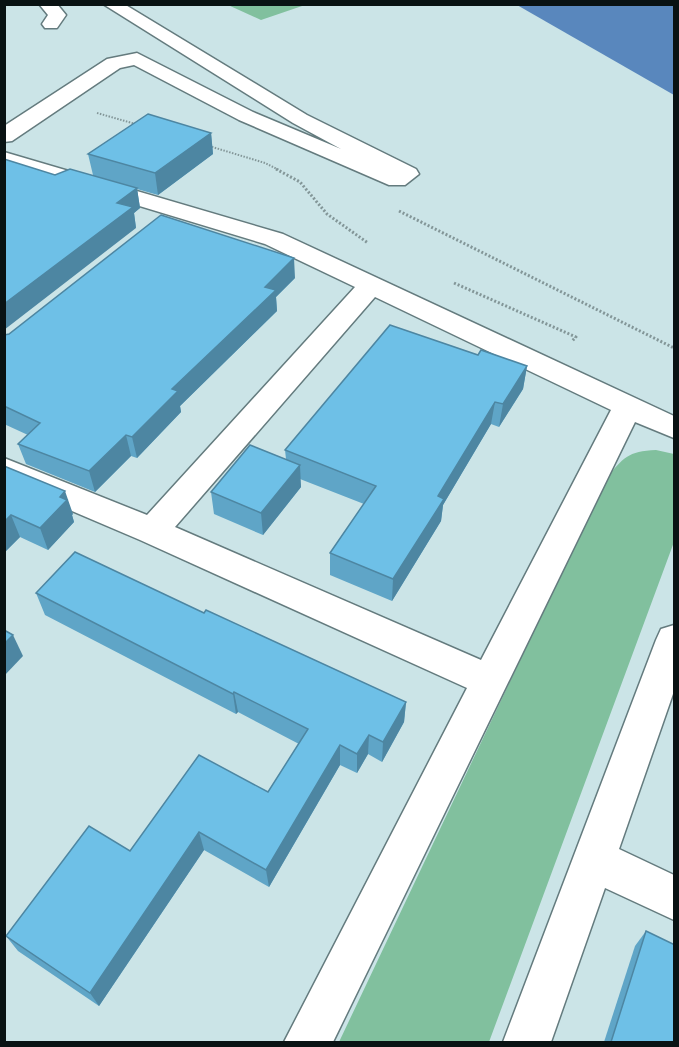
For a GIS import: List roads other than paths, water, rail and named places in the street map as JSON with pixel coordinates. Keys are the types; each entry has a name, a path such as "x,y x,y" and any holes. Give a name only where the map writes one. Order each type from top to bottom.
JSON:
{"street":[{"path":"47,4 57,15 51,24"},
{"path":"4,136 114,63 137,59 246,116 396,180 408,174 300,119 111,4"},
{"path":"4,158 274,239 675,428"},
{"path":"150,232 177,210"},
{"path":"152,531 372,284"},
{"path":"308,1042 628,407"},
{"path":"4,469 152,531 490,681"},
{"path":"527,1042 675,640"},
{"path":"594,860 675,898"}],"water":[{"path":"517,5 674,5 674,95"}]}
